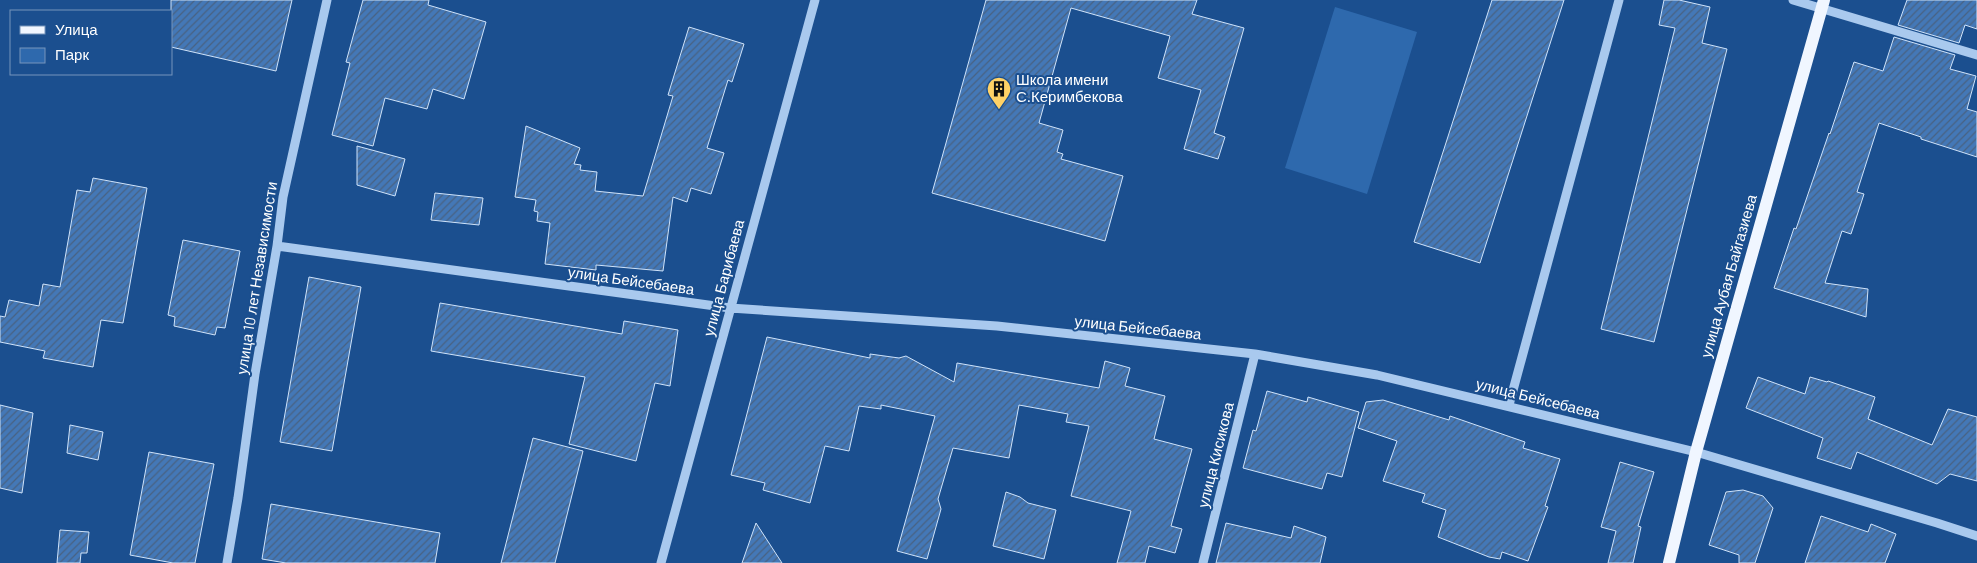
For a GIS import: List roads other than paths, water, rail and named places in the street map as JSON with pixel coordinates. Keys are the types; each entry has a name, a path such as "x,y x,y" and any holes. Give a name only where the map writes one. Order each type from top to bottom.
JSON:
{"main road":[{"name":"улица Аубая Байгазиева","path":"1669,563 1696,452 1822,5"}],"street":[{"name":"улица 10 лет Независимости","path":"226,563 238,498 255,374 277,246 283,197 327,0"},
{"name":"улица Барибаева","path":"661,563 815,0"},
{"path":"1509,405 1619,0"},
{"path":"1793,0 1822,5 1977,55"},
{"name":"улица Бейсебаева","path":"277,246 730,308 997,326 1255,354 1377,375 1509,405 1696,452 1977,536"},
{"name":"улица Кисикова","path":"1203,563 1255,354"}],"place":[{"name":"Школа имени С.Керимбекова","path":"999,110"}]}
